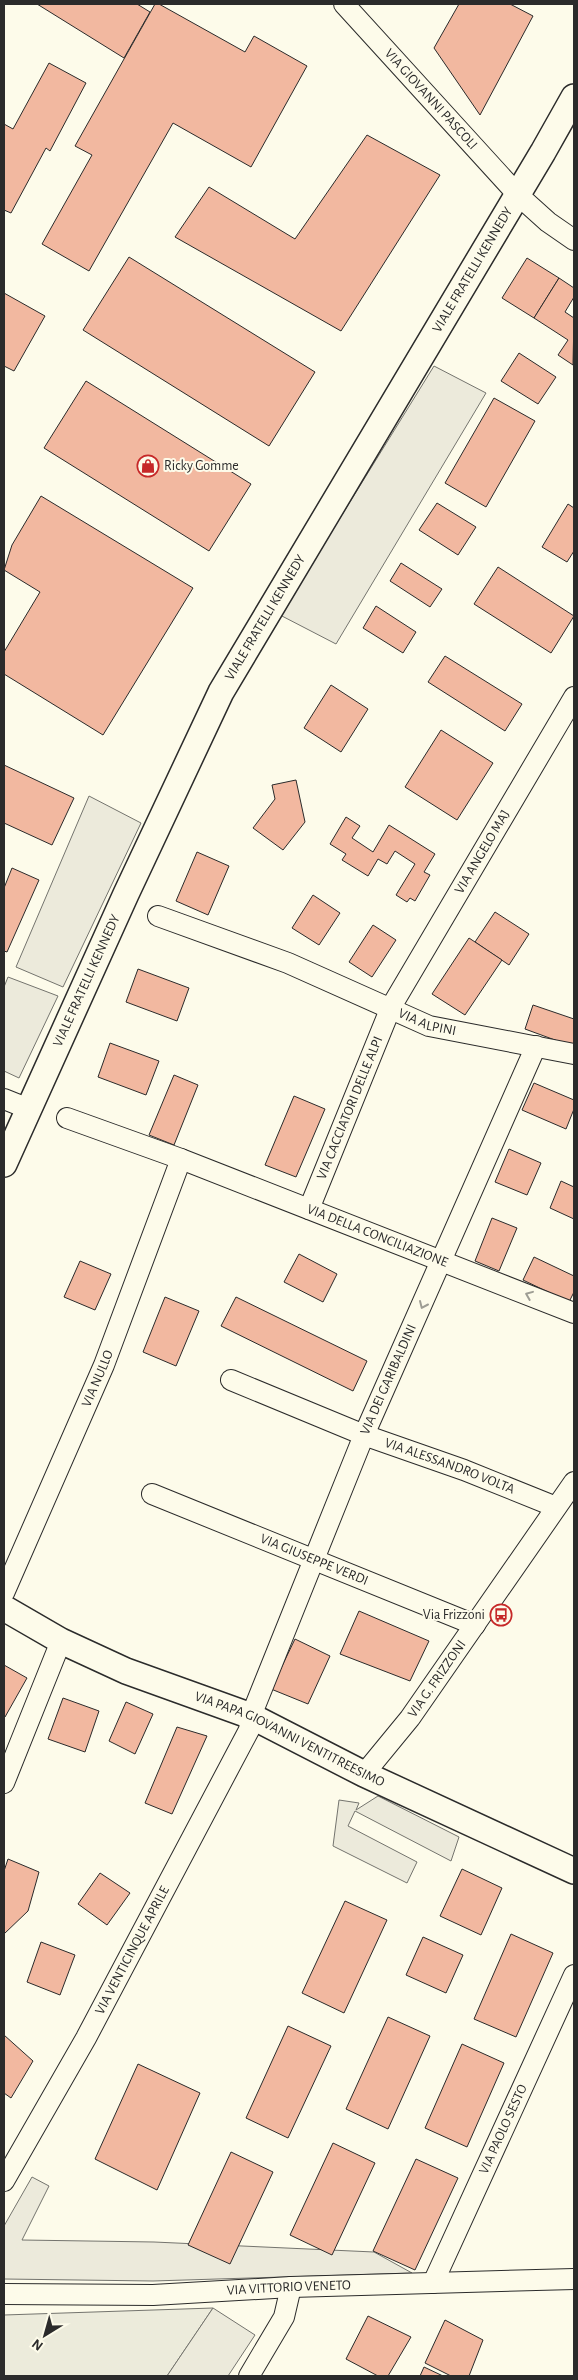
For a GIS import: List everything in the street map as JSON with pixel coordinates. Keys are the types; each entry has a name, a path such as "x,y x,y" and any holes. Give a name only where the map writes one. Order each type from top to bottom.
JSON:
{"street":[{"name":"VIA GIOVANNI PASCOLI","path":"344,4 518,195 548,222 574,240"},
{"name":"VIALE FRATELLI KENNEDY","path":"4,1164 221,692 518,195 574,97"},
{"name":"VIA ANGELO MAJ","path":"391,1008 574,697"},
{"name":"VIA ALPINI","path":"158,916 288,964 429,1026 574,1054"},
{"name":"VIA CACCIATORI DELLE ALPI","path":"309,1209 391,1008"},
{"name":"VIA DEI GARIBALDINI","path":"251,1716 364,1436 536,1046"},
{"path":"4,1099 29,1109"},
{"name":"VIA DELLA CONCILIAZIONE","path":"67,1118 181,1159 443,1260 574,1313"},
{"name":"VIA NULLO","path":"4,1593 104,1366 181,1159"},
{"name":"VIA ALESSANDRO VOLTA","path":"230,1380 364,1436 464,1470 556,1507"},
{"name":"VIA G. FRIZZONI","path":"364,1774 410,1718 574,1482"},
{"name":"VIA GIUSEPPE VERDI","path":"152,1494 314,1558 475,1625"},
{"name":"VIA PAPA GIOVANNI VENTITREESIMO","path":"4,1608 61,1640 126,1671 251,1716 364,1774 574,1872"},
{"path":"4,1784 61,1640"},
{"name":"VIA VENTICINQUE APRILE","path":"4,2181 91,2030 249,1730 251,1716"},
{"name":"VIA PAOLO SESTO","path":"433,2283 574,1975"},
{"name":"VIA VITTORIO VENETO","path":"4,2294 153,2295 291,2287 574,2279"},
{"path":"249,2376 284,2317 291,2287"}],"shaded area":[{"path":"434,366 486,393 336,644 280,615"},
{"path":"89,796 141,823 63,987 16,967"},
{"path":"8,977 58,996 19,1078 4,1071 4,987"},
{"path":"378,1796 459,1837 451,1861 355,1811 348,1826 417,1862 407,1883 333,1846 339,1800 359,1803 356,1810"},
{"path":"32,2177 49,2186 22,2240 154,2242 374,2252 412,2273 153,2281 4,2279 4,2226"},
{"path":"213,2308 167,2376 4,2376 4,2315"},
{"path":"213,2308 255,2335 228,2376 167,2376"}],"building":[{"path":"37,4 137,4 150,12 124,58"},
{"path":"155,4 159,4 245,52 254,36 307,66 251,167 173,123 89,271 42,244 92,155 75,146"},
{"path":"459,4 510,4 533,16 480,115 434,48"},
{"path":"49,63 86,83 50,151 46,148 11,213 4,210 4,124 13,129"},
{"path":"367,135 440,175 341,331 175,237 209,187 295,239"},
{"path":"129,257 315,372 269,446 83,330"},
{"path":"527,258 559,278 534,318 502,298"},
{"path":"559,278 574,288 574,297 565,312 574,318 573,365 558,355 568,340 534,318"},
{"path":"4,293 45,316 14,371 4,366"},
{"path":"519,353 556,377 538,404 501,381"},
{"name":"Ricky Gomme","path":"86,381 251,484 209,551 44,448"},
{"path":"494,398 535,421 486,507 445,483"},
{"path":"41,496 193,588 103,735 4,674 4,652 40,592 4,570 12,545"},
{"path":"437,503 476,527 458,555 419,530"},
{"path":"568,504 574,508 574,551 567,562 542,547"},
{"path":"401,563 442,589 430,607 390,581"},
{"path":"498,567 574,616 551,653 474,604"},
{"path":"376,606 416,632 403,653 363,628"},
{"path":"445,656 522,704 505,731 428,682"},
{"path":"331,685 368,709 341,752 304,728"},
{"path":"441,730 493,763 457,820 405,787"},
{"path":"4,765 74,798 52,845 4,823"},
{"path":"296,780 305,822 283,850 253,828 275,799 272,785"},
{"path":"346,817 360,826 352,838 373,852 389,825 435,854 424,872 430,875 415,901 410,898 407,902 396,895 415,864 395,851 387,864 378,859 368,876 342,860 346,854 330,844"},
{"path":"197,852 229,866 208,915 176,901"},
{"path":"12,868 39,880 7,952 4,951 4,888"},
{"path":"313,895 340,913 319,945 292,928"},
{"path":"495,912 529,934 509,965 475,942"},
{"path":"373,925 396,940 372,977 349,962"},
{"path":"469,938 502,960 465,1015 432,994"},
{"path":"138,969 189,988 177,1021 126,1002"},
{"path":"533,1005 574,1019 574,1047 525,1029"},
{"path":"110,1043 159,1061 146,1095 98,1077"},
{"path":"174,1075 198,1085 174,1145 149,1135"},
{"path":"534,1083 574,1100 574,1109 566,1129 522,1110"},
{"path":"294,1096 325,1109 296,1177 265,1165"},
{"path":"509,1149 541,1163 527,1195 495,1182"},
{"path":"561,1181 574,1187 574,1219 550,1208"},
{"path":"492,1218 517,1228 499,1271 475,1261"},
{"path":"299,1254 337,1274 323,1302 284,1282"},
{"path":"534,1257 574,1276 574,1292 569,1302 523,1280"},
{"path":"80,1261 111,1274 95,1310 64,1297"},
{"path":"165,1297 199,1311 176,1366 143,1352"},
{"path":"236,1297 367,1361 353,1391 221,1326"},
{"path":"359,1611 429,1641 410,1681 340,1654"},
{"path":"295,1639 330,1656 308,1704 271,1689"},
{"path":"4,1665 27,1678 5,1717 4,1716"},
{"path":"63,1698 99,1711 85,1752 48,1739"},
{"path":"126,1702 153,1714 135,1754 109,1741"},
{"path":"177,1727 207,1736 172,1814 145,1803"},
{"path":"8,1859 39,1872 28,1911 4,1934 4,1871"},
{"path":"462,1869 502,1888 481,1935 440,1916"},
{"path":"100,1873 130,1893 107,1925 78,1904"},
{"path":"345,1901 387,1920 344,2013 302,1993"},
{"path":"511,1934 553,1953 516,2037 474,2019"},
{"path":"423,1937 463,1955 446,1993 406,1975"},
{"path":"41,1942 75,1955 60,1995 27,1982"},
{"path":"388,2017 430,2036 388,2129 346,2109"},
{"path":"288,2026 331,2046 288,2138 246,2118"},
{"path":"4,2035 33,2061 11,2098 4,2093"},
{"path":"462,2044 504,2063 467,2147 425,2128"},
{"path":"138,2064 200,2093 157,2190 95,2159"},
{"path":"333,2143 375,2163 332,2255 290,2235"},
{"path":"231,2152 273,2172 230,2264 188,2245"},
{"path":"416,2159 458,2178 415,2270 373,2251"},
{"path":"368,2316 411,2337 388,2376 378,2376 346,2359"},
{"path":"445,2320 483,2340 469,2376 451,2376 425,2363"},
{"path":"424,2367 443,2376 420,2376"}],"place":[{"name":"Ricky Gomme","path":"148,466"},
{"name":"Via Frizzoni","path":"501,1615"}]}
